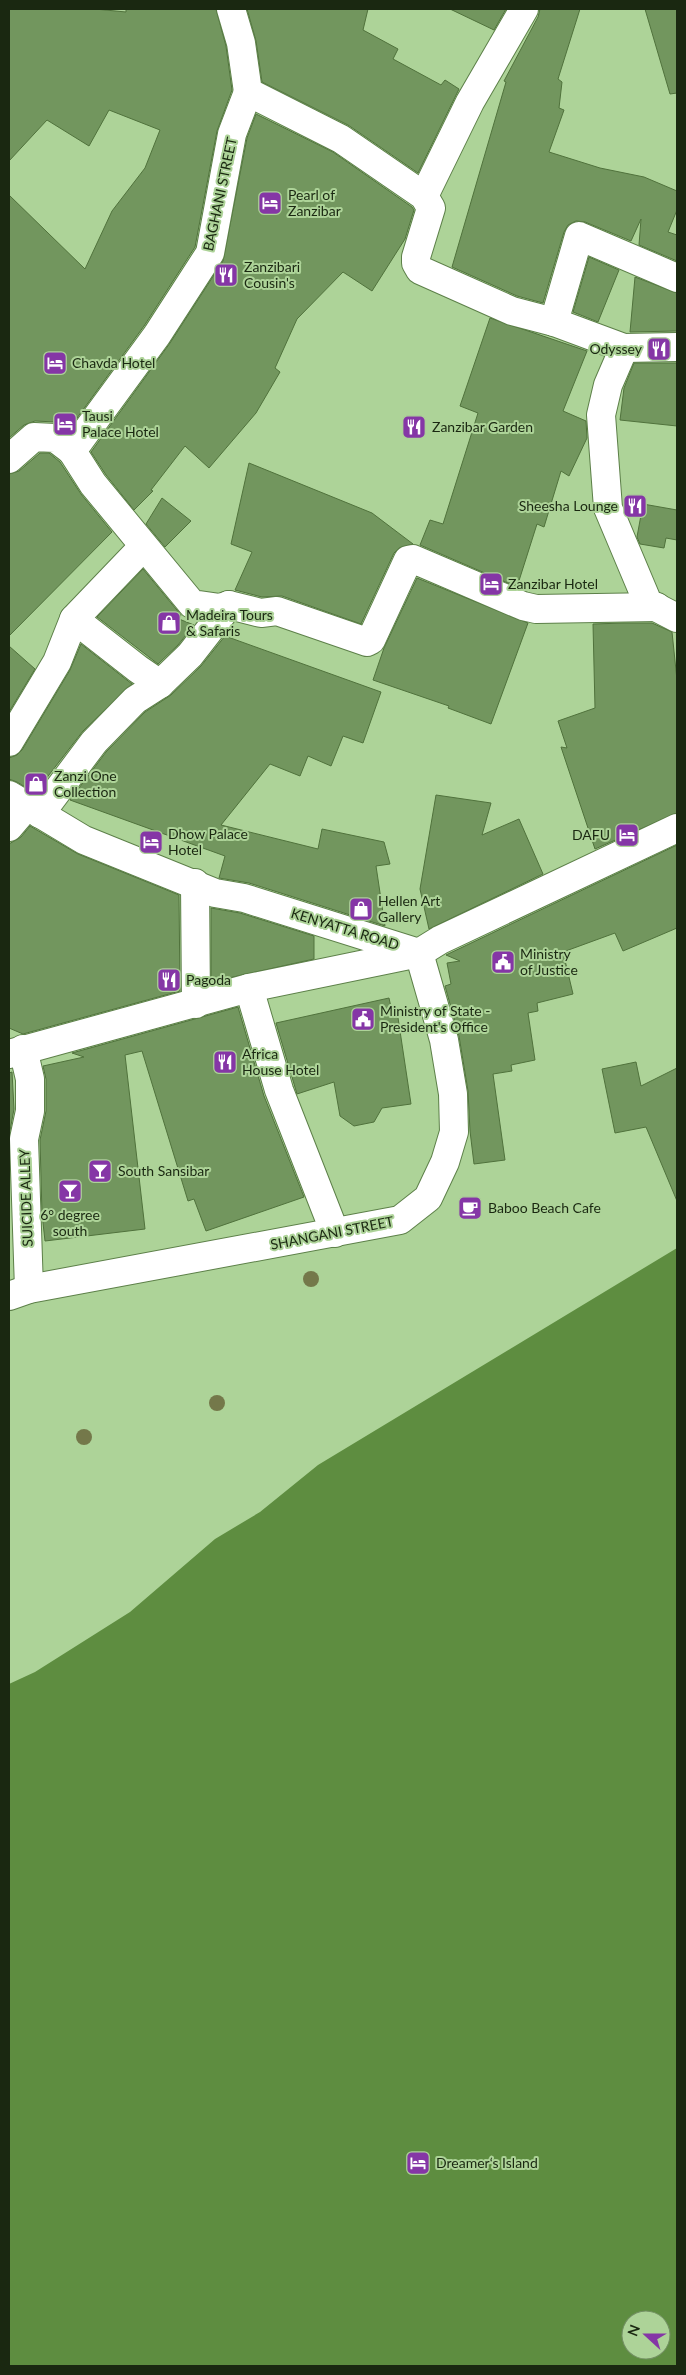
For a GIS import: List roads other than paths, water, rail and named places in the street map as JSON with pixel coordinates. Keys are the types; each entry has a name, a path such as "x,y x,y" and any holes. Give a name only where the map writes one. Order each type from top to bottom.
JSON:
{"street":[{"name":"BAGHANI STREET","path":"72,451 157,335 210,252 232,134 248,92 241,42 231,9"},
{"path":"424,196 470,102 524,9"},
{"path":"248,92 341,139 424,196 431,208 416,257 416,264 420,270 512,310 554,322 624,348 677,347"},
{"path":"554,322 579,236 677,278"},
{"path":"624,348 608,385 601,415 608,508 648,602 667,613"},
{"path":"9,459 34,437 55,438 72,451 93,484 143,547 192,604 220,608 230,605 261,613 277,611 368,642 371,640 408,560 413,558 524,606 536,609 667,613"},
{"path":"9,742 57,662 74,619 143,547"},
{"path":"9,827 25,805 94,742 135,700 160,684 190,655 230,605"},
{"path":"74,619 160,684"},
{"name":"KENYATTA ROAD","path":"25,805 84,840 214,892 244,898 419,952"},
{"path":"16,1052 249,988 419,952 440,940 677,828"},
{"path":"195,883 196,1004"},
{"name":"SHANGANI STREET","path":"19,1292 400,1220 428,1198 445,1162 454,1132 454,1094 444,1040 419,952"},
{"path":"249,988 279,1090 335,1233"},
{"name":"SUICIDE ALLEY","path":"16,1052 30,1079 30,1110 24,1140 19,1292"}],"place":[{"name":"Pearl of Zanzibar","path":"270,203"},
{"name":"Zanzibari Cousin's","path":"226,275"},
{"name":"Odyssey","path":"659,349"},
{"name":"Chavda Hotel","path":"55,363"},
{"name":"Tausi Palace Hotel","path":"65,424"},
{"name":"Zanzibar Garden","path":"414,427"},
{"name":"Sheesha Lounge","path":"635,506"},
{"name":"Zanzibar Hotel","path":"491,584"},
{"name":"Madeira Tours & Safaris","path":"169,623"},
{"name":"Zanzi One Collection","path":"36,784"},
{"name":"DAFU","path":"627,835"},
{"name":"Dhow Palace Hotel","path":"151,842"},
{"name":"Hellen Art Gallery","path":"361,909"},
{"name":"Ministry of Justice","path":"503,962"},
{"name":"Pagoda","path":"169,980"},
{"name":"Ministry of State - President's Office","path":"363,1019"},
{"name":"Africa House Hotel","path":"225,1062"},
{"name":"South Sansibar","path":"100,1171"},
{"name":"6° degree south","path":"70,1191"},
{"name":"Baboo Beach Cafe","path":"470,1208"},
{"name":"Dreamer‘s Island","path":"418,2163"}]}
